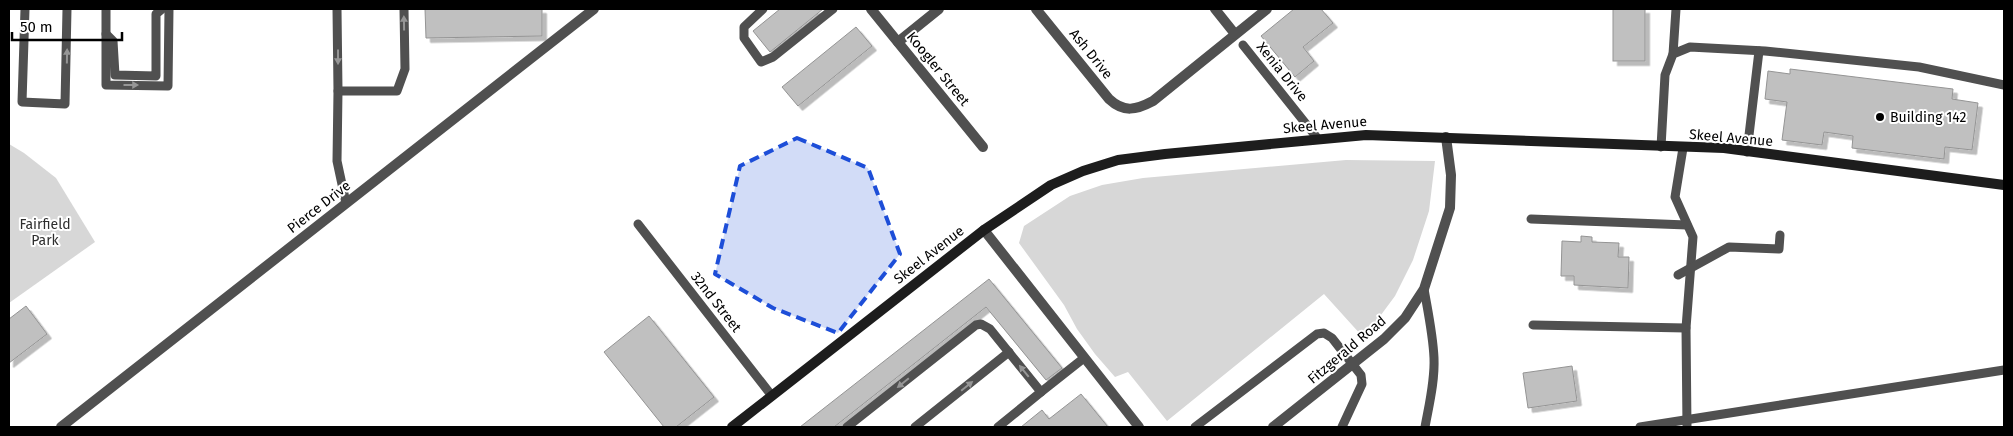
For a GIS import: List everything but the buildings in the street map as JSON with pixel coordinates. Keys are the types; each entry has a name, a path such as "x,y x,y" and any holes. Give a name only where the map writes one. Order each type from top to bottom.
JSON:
{"street":[{"name":"Pierce Drive","path":"61,427 594,9"},
{"name":"Koogler Street","path":"871,9 984,148"},
{"path":"898,42 939,9"},
{"name":"Ash Drive","path":"1036,9 1109,99 1118,107 1128,109 1141,108 1153,101 1235,34"},
{"path":"1215,9 1235,34 1267,9"},
{"name":"Skeel Avenue","path":"732,427 984,230 1051,185 1083,170 1103,164 1165,154 1366,135 1724,148 2004,185"},
{"name":"Fitzgerald Road","path":"1273,427 1384,339 1405,318 1424,289 1450,208 1451,174 1446,137"},
{"path":"984,230 1139,427"}],"lane":[{"path":"25,9 22,102 66,104 67,9"},
{"path":"106,9 106,85 168,86 168,9"},
{"path":"106,34 113,41 115,75 156,76 156,14 162,9"},
{"path":"337,9 337,161 346,203"},
{"path":"338,91 397,91 406,69 404,9"},
{"path":"763,9 744,27 744,38 761,62 773,57 833,9"},
{"path":"1661,147 1665,75 1673,54 1676,9"},
{"name":"Xenia Drive","path":"1243,45 1318,139"},
{"path":"1673,54 1690,47 1759,51 1919,67 2004,85"},
{"path":"1747,152 1759,51"},
{"path":"1683,148 1675,197 1692,237 1686,328 1687,424"},
{"path":"1531,219 1688,225"},
{"name":"32nd Street","path":"638,224 772,396"},
{"path":"1678,275 1729,246 1779,250 1780,235"},
{"path":"1424,289 1435,360 1425,427"},
{"path":"848,427 976,325 986,325 1041,392"},
{"path":"1533,325 1686,328"},
{"path":"1195,427 1316,334 1324,333 1332,338 1361,375 1362,384 1342,427"},
{"path":"915,427 1009,352"},
{"path":"998,427 1084,358"},
{"path":"1640,427 1687,424 2004,370"}],"highlighted area":[{"path":"797,138 868,168 900,254 838,333 773,308 715,274 740,166"}],"green space":[{"name":"Fairfield Park","path":"9,144 56,178 95,242 9,303"},
{"path":"1346,160 1435,161 1429,211 1413,260 1395,296 1375,323 1362,336 1324,294 1167,421 1128,372 1115,377 1095,354 1077,329 1064,305 1019,243 1024,226 1070,196 1102,185 1143,178"}],"place":[{"name":"Building 142","path":"1880,117"}]}
